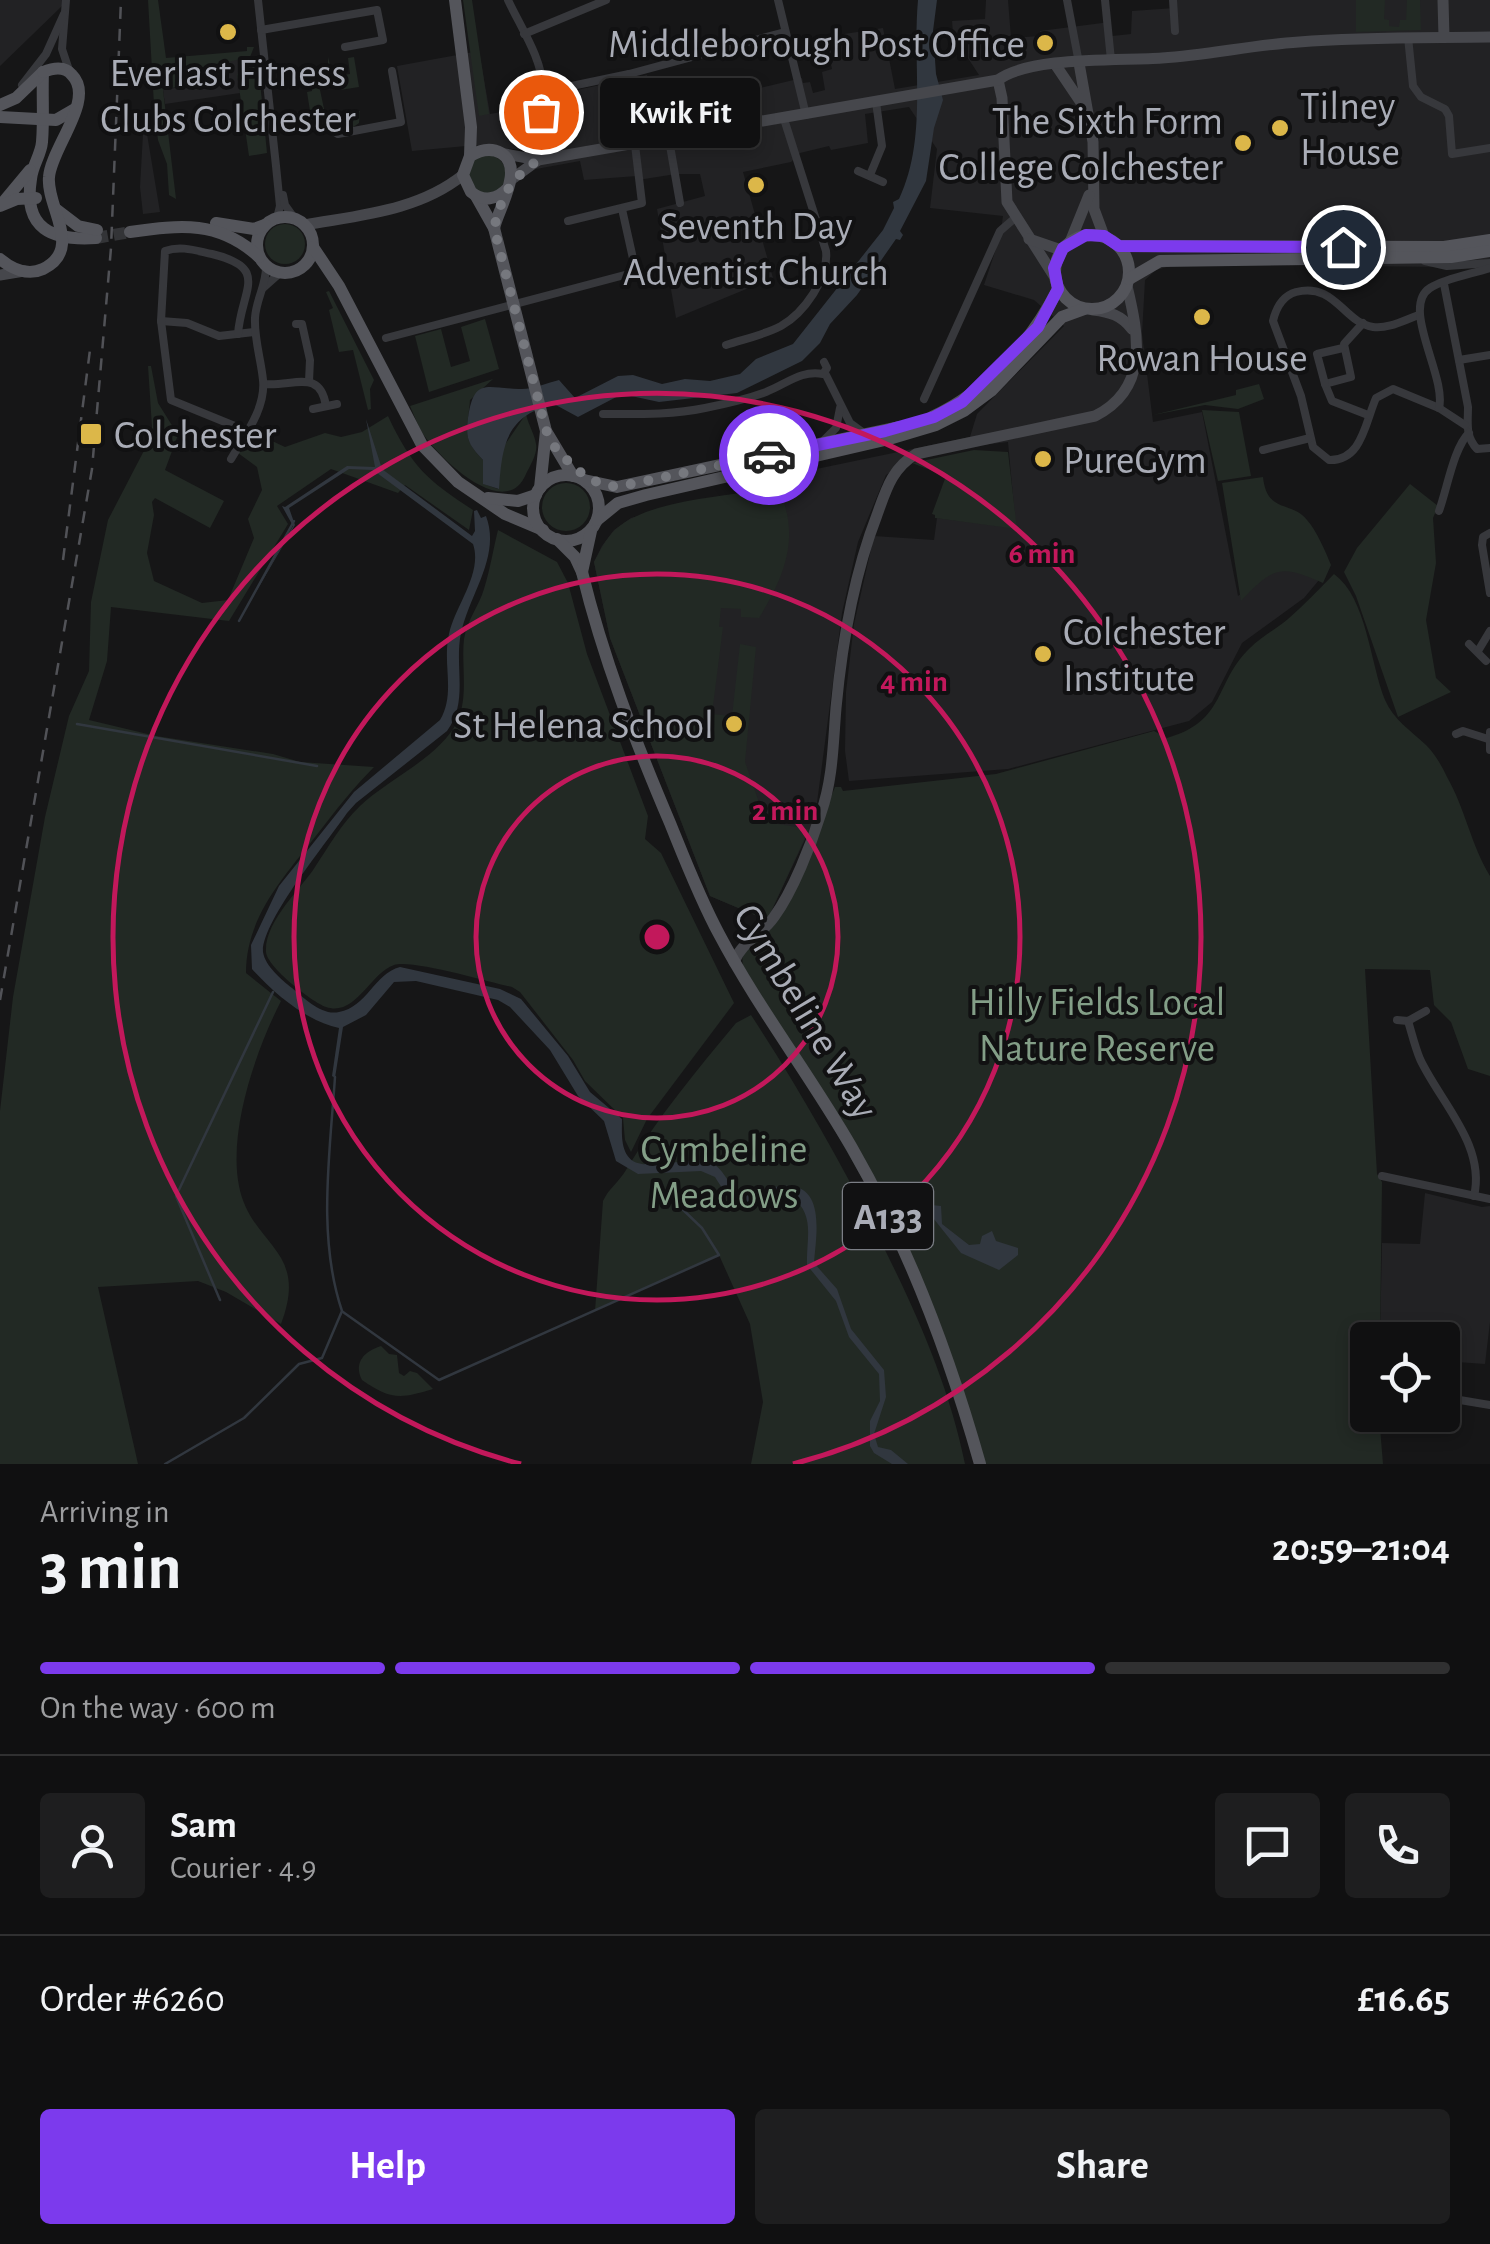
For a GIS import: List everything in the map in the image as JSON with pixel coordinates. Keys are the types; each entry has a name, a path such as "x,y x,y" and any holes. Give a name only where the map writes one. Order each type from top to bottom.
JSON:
{"main road":[{"path":"455,0 471,127 470,156 463,175 494,228 546,430 557,451 596,496 594,525"},
{"path":"0,105 16,98 44,72 59,69 72,74 79,87 79,103 52,162 48,188 64,246"},
{"path":"44,72 42,146 30,181 31,198 40,226 64,246"},
{"path":"0,117 62,118 79,103"},
{"path":"25,117 38,126 42,135"},
{"path":"471,127 510,165 510,184 494,228"},
{"path":"470,156 484,150 498,152"},
{"path":"0,207 35,164"},
{"path":"473,194 493,198 510,184"},
{"path":"0,207 31,198 46,200 95,236 64,246 41,270 24,271 0,259"},
{"path":"313,245 306,264 293,272 281,272 241,240 200,228 130,228 182,219 254,229 272,221 300,222 339,286 422,445 458,482 505,514 557,539 574,539 618,503 936,425 991,391 1062,316 1112,304 1128,282 1160,261 1452,257 1490,252"},
{"path":"264,262 258,239 272,221"},
{"path":"480,496 504,502 518,500 538,492 554,478 578,478 617,487 643,483 934,417 962,402 1038,327 1065,246 1086,235 1104,236 1119,246 1128,262 1128,282"},
{"path":"1119,246 1444,247 1490,240"},
{"path":"306,264 339,286"},
{"path":"1056,282 1068,301 1088,309"},
{"path":"543,530 534,516 546,430"},
{"path":"557,451 600,484"},
{"path":"518,500 530,488 543,456"},
{"name":"A133","path":"582,572 594,525"},
{"name":"A133","path":"557,539 575,557 582,572"},
{"name":"Cymbeline Way","path":"582,572 616,685 716,930 812,1082 887,1213 923,1293 980,1464"}],"street":[{"path":"66,0 63,54 72,74"},
{"path":"258,0 280,206 272,221"},
{"path":"508,0 540,65 544,92 536,148 538,160"},
{"path":"524,34 606,0"},
{"path":"778,0 806,115"},
{"path":"1067,0 1088,115 1094,209 1104,236"},
{"path":"1104,0 1111,60"},
{"path":"1173,0 1174,31"},
{"path":"1443,0 1444,37"},
{"path":"261,30 376,5 383,40 346,47"},
{"path":"0,105 15,94 46,54 64,14"},
{"path":"544,92 630,74 786,32"},
{"path":"1408,37 1412,86 1422,98 1445,110 1452,154 1490,148"},
{"path":"498,152 538,160 669,140 943,91 1055,64 1201,55 1302,42 1490,37"},
{"path":"44,72 46,54"},
{"path":"1083,82 1086,70 1095,62"},
{"path":"1055,64 1088,115"},
{"path":"271,122 308,114 338,134 401,122 392,72"},
{"path":"568,221 642,204 642,114 630,74"},
{"path":"998,80 1005,194 1015,218 1056,282"},
{"path":"870,175 882,146 876,102"},
{"path":"726,344 786,323 824,276 826,251 784,118"},
{"path":"669,140 680,203"},
{"path":"510,184 538,160"},
{"path":"783,166 795,162"},
{"path":"276,166 285,205 300,222 370,216 435,194 463,175"},
{"path":"858,171 883,182"},
{"path":"1030,239 1065,246 1082,219 1094,178"},
{"path":"435,194 473,194"},
{"path":"386,338 636,272 622,208"},
{"path":"924,399 1000,230 1015,218"},
{"path":"313,245 324,222"},
{"path":"238,334 249,280 247,270 240,262 170,248 164,256 161,320 171,400 247,431"},
{"path":"1409,258 1447,266 1490,265"},
{"path":"263,288 264,262"},
{"path":"1439,408 1439,383 1419,314 1421,300 1428,289 1490,265"},
{"path":"0,274 24,271"},
{"path":"232,458 258,412 264,384 254,332 256,302 263,288 281,272"},
{"path":"734,962 747,941 772,920 821,814 830,786 844,638 864,546 892,474 916,454 1099,414 1116,404 1134,376 1128,282"},
{"path":"1439,510 1467,429 1468,407 1444,284"},
{"path":"1419,314 1384,327 1363,324 1328,296 1315,291 1293,293 1276,309 1273,322 1301,396 1313,448 1323,458 1343,460 1357,448 1376,398 1393,389 1439,408 1467,429 1476,449 1490,448"},
{"path":"1088,309 1111,312 1134,332"},
{"path":"161,320 187,323 219,336 254,332"},
{"path":"296,324 302,324 310,360 309,381"},
{"path":"1363,324 1343,348 1317,354 1332,401 1368,415"},
{"path":"1325,384 1352,377 1343,348"},
{"path":"1459,360 1490,355"},
{"path":"603,414 681,413 822,373 850,422 865,434"},
{"path":"264,384 309,381 322,388 326,406"},
{"path":"820,444 840,421 838,399"},
{"path":"314,409 337,404"},
{"path":"1263,450 1278,451 1310,438"},
{"path":"1490,533 1482,544 1490,593"},
{"path":"1478,652 1490,631"},
{"path":"1469,644 1486,661"},
{"path":"1462,720 1460,732 1489,735 1490,750"},
{"path":"716,930 747,941"},
{"path":"1397,1020 1408,1021 1426,1012"},
{"path":"1408,1021 1420,1058 1470,1148 1478,1180 1474,1196"},
{"path":"1382,1176 1401,1175 1490,1199"},
{"path":"1460,1400 1490,1405"}],"shaded area":[{"path":"0,0 64,0 0,66"},
{"path":"918,0 937,0 933,31 936,74 943,100 934,128 926,181 900,231 900,240 896,239 857,295 830,324 820,343 802,361 737,393 659,402 622,394 578,417 554,404 538,409 510,434 499,489 483,484 483,460 471,446 467,431 474,396 483,388 524,389 559,380 575,398 618,376 633,375 662,384 685,379 710,381 740,374 756,359 793,344 883,230 908,175 916,126"},
{"path":"986,0 1008,0 1011,38 1110,22 1112,36 1131,34 1132,11 1175,8 1175,0 1490,0 1490,261 1446,267 1178,264 1156,270 1145,280 1142,334 1153,422 1202,412 1238,596 1280,563 1319,580 1304,598 1242,643 1212,702 1189,721 1008,769 849,781 846,692 854,624 874,536 934,540 937,518 1016,528 1008,442 965,447 904,463 886,475 858,542 842,613 815,818 769,916 762,918 710,896 610,638 594,562 602,546 614,530 631,518 740,493 772,495 773,478 970,437 977,414 1064,326 1034,300 984,285 1003,216 930,208 937,149 909,107 865,114 868,143 831,150 829,146 800,153 791,162 743,172 773,278 676,318 657,209 705,196 700,174 584,180 580,161 536,169 530,151 477,145 412,151 397,66 479,51 490,114 537,106 544,97 647,75 657,109 706,95 709,100 802,78 803,83 810,82 813,93 825,90 822,72 832,69 825,37 883,28 895,89 979,75 953,33 952,21 985,19"},
{"path":"243,58 245,73 237,75 240,93 165,104 163,90 191,85 201,68"},
{"path":"144,116 160,212 143,214 140,187"},
{"path":"366,419 382,469 472,536 474,511 481,518 486,516 490,546 461,633 459,696 454,720 447,731 347,813 273,922 263,952 267,962 308,1001 333,1013 357,1004 383,976 400,967 500,989 521,999 568,1056 590,1092 622,1119 623,1146 635,1162 706,1161 744,1192 781,1186 806,1192 816,1212 814,1263 837,1289 851,1329 884,1370 886,1397 874,1434 878,1447 891,1450 908,1464 892,1464 870,1446 870,1421 880,1401 879,1374 849,1337 836,1301 807,1265 807,1219 791,1196 741,1206 715,1177 701,1171 638,1174 616,1161 604,1121 578,1096 550,1050 510,1007 498,1000 416,981 394,982 366,1015 343,1027 335,1078 332,1076 339,1028 291,1005 252,969 251,945 279,886 354,792 440,720 445,710 449,634 471,578 473,544 373,470 349,469 289,508 295,525 239,621 293,526 282,506 347,466 375,467"},
{"path":"1425,1193 1490,1206 1490,1322 1485,1364 1460,1362 1460,1322 1380,1322 1382,1243 1420,1244"},
{"path":"922,1204 941,1206 942,1224 969,1245 980,1244 982,1236 992,1231 996,1241 1018,1248 1018,1255 999,1270 961,1253"}],"green space":[{"path":"148,0 158,0 166,58 247,51 247,47 254,47 250,57 201,68 203,81 163,90 176,199 169,195 167,164 158,140"},
{"path":"463,0 472,0 489,114 479,116"},
{"path":"1356,0 1385,0 1384,19 1389,20 1389,26 1399,27 1400,20 1406,20 1407,0 1420,0 1421,30 1356,32"},
{"path":"328,57 333,77 350,74 348,58 354,57 359,87 340,90 334,84 320,90 327,123 310,111 310,76 304,76 303,71 328,64"},
{"path":"254,67 259,71 267,153 249,156 237,74"},
{"path":"360,111 359,123 352,128 337,130 327,123 342,123 347,114"},
{"path":"487,155 500,161 506,174 500,187 487,193 474,187 468,174 474,161"},
{"path":"285,224 299,230 305,244 299,258 285,264 271,258 265,244 271,230"},
{"path":"329,291 374,380 370,389 371,409 368,410 353,350 339,352 329,310 333,308 326,292"},
{"path":"485,319 499,369 429,392 415,336 441,329 451,367 470,361 461,327"},
{"path":"148,366 158,403 178,435 165,470 224,501 210,528 155,498 152,502 154,515 147,553 154,581 202,603 228,600 254,538 248,519 262,490 257,467 238,453 251,431 285,447 325,433 341,437 362,432 388,416 422,471 473,510 469,530 405,485 398,493 331,469 277,506 288,524 229,621 111,607 107,661 89,720 300,762 374,767 281,880 260,914 248,952 246,973 281,1001 247,1091 237,1140 237,1164 245,1206 284,1263 288,1299 281,1324 226,1292 198,1281 98,1287 138,1464 0,1464 0,1111 13,997 45,817 69,716 89,671 91,602 108,520 149,441 152,427"},
{"path":"493,379 470,400 467,426 471,445 483,460 484,484 498,489 502,449 526,414 536,444 526,474 517,487 504,492 489,489 458,471 423,434 410,406"},
{"path":"1259,384 1264,399 1238,409 1205,405 1153,415 1236,395 1236,390"},
{"path":"1202,410 1239,412 1251,476 1218,481"},
{"path":"974,450 1008,452 1017,529 935,518 932,514 946,476 912,463"},
{"path":"1263,477 1265,489 1274,502 1301,514 1311,525 1331,565 1323,583 1297,573 1278,572 1261,581 1241,601 1222,483"},
{"path":"566,483 583,490 590,507 583,524 566,531 549,524 542,507 549,490"},
{"path":"1410,484 1438,506 1433,518 1436,563 1426,620 1436,678 1451,692 1398,717 1344,572 1357,548"},
{"name":"St Helena School","path":"755,491 784,503 788,548 780,577 759,618 741,617 741,609 721,608 719,627 723,627 712,714 732,716 740,644 756,647 745,762 762,811 760,821 809,829 769,916 762,918 710,896 610,638 594,562 606,540 629,520 682,502"},
{"path":"498,530 557,562 568,583 587,654 648,816 645,839 661,853 734,1003 647,1119 631,1152 625,1140 623,1118 585,1081 573,1060 512,987 403,964 385,970 346,1006 326,1007 282,975 266,952 271,929 284,906 347,820 371,796 438,746 457,722 464,692 464,639 484,589"},
{"name":"Hilly Fields Local Nature Reserve","path":"1334,574 1345,585 1361,615 1388,707 1441,764 1490,876 1490,1076 1468,1069 1451,1022 1434,1005 1430,970 1365,969 1377,1174 1382,1182 1380,1322 1350,1322 1350,1432 1380,1432 1383,1464 985,1464 925,1289 743,969 742,953 801,872 835,787 843,791 996,774 1154,731 1167,738 1186,731 1210,711 1250,648 1288,619"},
{"name":"Cymbeline Meadows","path":"751,1015 830,1146 902,1285 939,1372 965,1464 751,1464 763,1402 750,1324 719,1255 595,1311 603,1201 692,1077 736,1023"},
{"path":"381,1346 389,1354 397,1355 399,1373 417,1373 433,1389 396,1396 362,1380 362,1358"}],"waterway":[{"path":"239,621 294,521"},
{"path":"77,724 317,766"},
{"path":"220,1300 176,1196 273,992"},
{"path":"165,1464 244,1418 299,1364 322,1358 342,1311 334,1283 327,1224 335,1077"},
{"path":"343,1312 439,1380 719,1255 702,1228 656,1184"}],"tunnel":[{"path":"96,238 130,232"}],"railway":[{"path":"0,1000 92,469 111,248 121,0"},
{"path":"63,560 91,342"}],"way so far":[{"path":"541,112 538,160 512,179 494,228 546,430 557,451 580,472 600,484 617,487 769,455"}],"place":[{"name":"Everlast Fitness Clubs Colchester","path":"228,32"},
{"name":"Middleborough Post Office","path":"1045,43"},
{"name":"Kwik Fit","path":"541,112"},
{"name":"Tilney House","path":"1280,128"},
{"name":"The Sixth Form College Colchester","path":"1243,143"},
{"name":"Seventh Day Adventist Church","path":"756,185"},
{"name":"Rowan House","path":"1202,317"},
{"name":"Colchester","path":"91,434"},
{"name":"PureGym","path":"1043,459"},
{"name":"Colchester Institute","path":"1043,654"},
{"name":"St Helena School","path":"734,724"}],"route":[{"path":"769,455 885,431 934,417 962,402 1038,327 1058,289 1055,263 1061,250 1080,236 1104,236 1119,246 1343,247"}]}
